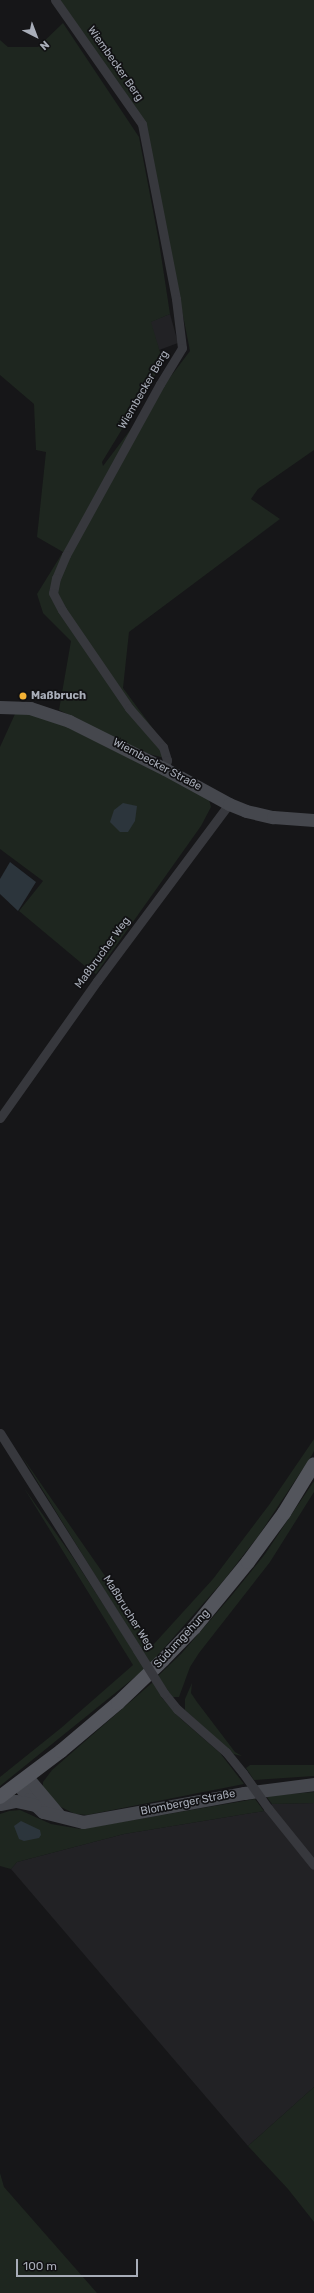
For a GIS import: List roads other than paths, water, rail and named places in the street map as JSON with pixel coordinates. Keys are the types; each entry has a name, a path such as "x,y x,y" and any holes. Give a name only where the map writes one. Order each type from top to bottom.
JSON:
{"main road":[{"name":"Südumgehung","path":"22,1781 118,1703 194,1628 252,1556 284,1513 314,1464"},
{"path":"0,1797 22,1781"}],"street":[{"name":"Wiembecker Berg","path":"55,0 142,124 176,299 182,348 160,384 66,555 56,578 53,593 129,708 163,747 166,760 165,769"},
{"name":"Wiembecker Straße","path":"0,708 30,708 69,721 165,769 229,804 259,814 314,820"},
{"name":"Maßbrucher Weg","path":"0,1118 97,981 229,804"},
{"name":"Maßbrucher Weg","path":"0,1433 164,1693 177,1709 226,1752 268,1808 314,1865"},
{"name":"Blomberger Straße","path":"22,1781 35,1806 49,1815 83,1822 96,1821 244,1793 314,1784"},
{"path":"22,1781 62,1818"},
{"path":"0,1804 16,1801 35,1806"}],"place":[{"name":"Maßbruch","path":"23,696"}]}
